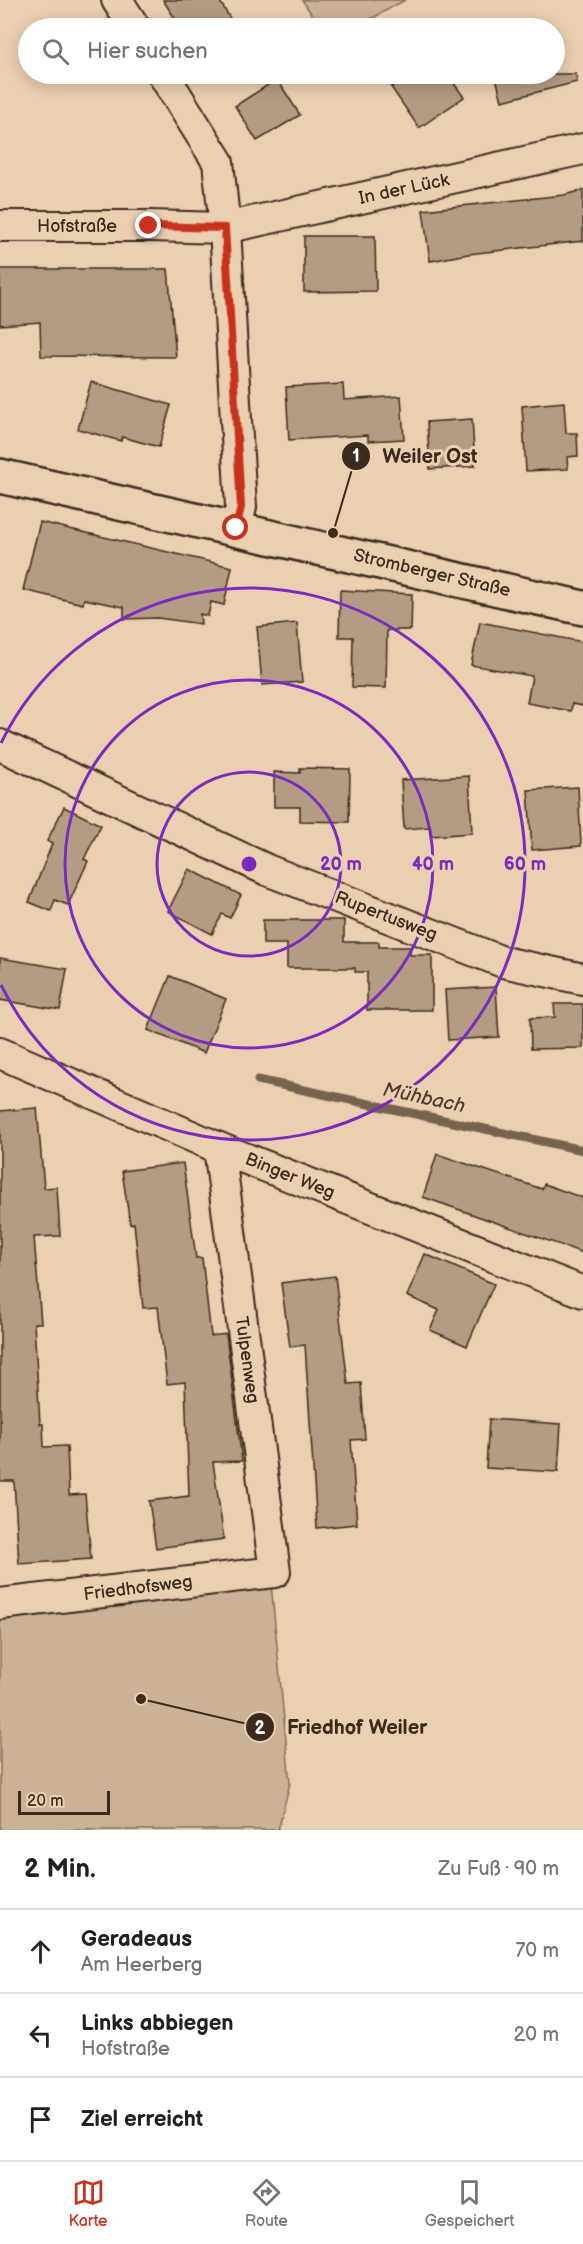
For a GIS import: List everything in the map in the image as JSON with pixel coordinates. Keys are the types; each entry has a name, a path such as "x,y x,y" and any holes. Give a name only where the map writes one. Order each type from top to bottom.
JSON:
{"main road":[{"name":"Stromberger Straße","path":"0,476 583,608"}],"street":[{"path":"117,0 129,18"},
{"path":"169,84 218,162 225,228 241,507 236,528"},
{"name":"In der Lück","path":"225,228 583,149"},
{"name":"Hofstraße","path":"0,226 225,228"},
{"name":"Rupertusweg","path":"0,745 267,870 503,962 583,979"},
{"name":"Binger Weg","path":"0,1053 219,1148 583,1292"},
{"name":"Tulpenweg","path":"219,1148 275,1572"},
{"name":"Friedhofsweg","path":"0,1604 275,1572"}],"shaded area":[{"path":"302,0 405,0 373,18 314,18"},
{"path":"271,1583 290,1783 278,1830 0,1830 0,1615"}],"building":[{"path":"163,0 219,0 230,18 175,18"},
{"path":"565,74 576,74 577,82 502,101 498,84 565,84"},
{"path":"269,84 280,84 300,115 257,141 235,106"},
{"path":"396,84 454,84 464,97 419,128 391,87"},
{"path":"583,190 583,241 468,254 430,261 423,210 564,195"},
{"path":"304,236 375,236 376,291 304,292"},
{"path":"0,269 168,269 176,357 41,356 40,322 0,325"},
{"path":"91,382 171,405 159,447 122,437 121,441 78,429"},
{"path":"343,384 344,400 401,396 404,439 368,441 368,435 289,440 286,387"},
{"path":"564,402 566,433 577,433 578,456 567,457 568,469 526,471 522,406"},
{"path":"472,419 475,466 430,469 427,422"},
{"path":"40,522 232,567 224,605 211,602 208,616 200,614 201,624 158,618 124,619 124,607 84,599 83,604 23,590"},
{"path":"340,590 412,594 411,630 387,630 386,688 352,687 353,637 339,637"},
{"path":"480,622 583,642 583,706 572,704 571,711 527,703 532,676 471,665"},
{"path":"297,623 302,682 262,685 257,627"},
{"path":"300,768 350,769 349,822 300,821 300,807 274,807 274,772 300,773"},
{"path":"469,776 472,833 431,836 430,827 404,829 401,780"},
{"path":"578,787 581,846 532,850 528,790"},
{"path":"64,807 101,825 84,859 88,861 68,905 55,900 51,911 29,902 52,844 47,841"},
{"path":"189,869 241,895 230,918 222,914 212,934 168,911"},
{"path":"263,920 344,920 344,942 379,942 379,947 410,947 410,955 432,955 432,1010 367,1010 367,972 355,972 355,968 287,968 287,944 263,944"},
{"path":"0,958 67,969 60,1010 0,1000"},
{"path":"170,976 226,999 204,1053 148,1030"},
{"path":"496,987 499,1037 448,1040 445,990"},
{"path":"554,1004 583,1004 583,1048 531,1049 530,1018 555,1017"},
{"path":"37,1108 44,1188 57,1187 60,1236 34,1237 41,1323 34,1323 40,1424 43,1424 44,1447 67,1446 69,1495 85,1494 91,1559 19,1564 14,1481 0,1481 0,1111"},
{"path":"437,1154 542,1189 544,1184 583,1198 583,1253 423,1197"},
{"path":"183,1163 196,1258 202,1258 211,1336 226,1334 242,1461 213,1462 224,1539 156,1548 149,1501 189,1496 185,1382 167,1384 158,1307 143,1308 134,1223 130,1224 122,1171"},
{"path":"425,1254 494,1284 467,1346 430,1330 439,1310 407,1296"},
{"path":"335,1276 348,1384 361,1383 365,1439 351,1440 357,1524 317,1528 305,1345 290,1347 281,1283"},
{"path":"489,1419 561,1424 558,1472 486,1468"}],"waterway":[{"name":"Mühbach","path":"258,1080 583,1150"}],"place":[{"name":"Weiler Ost","path":"333,533"},
{"name":"Friedhof Weiler","path":"141,1699"}],"route":[{"path":"149,226 225,228 241,507 236,528"}]}
